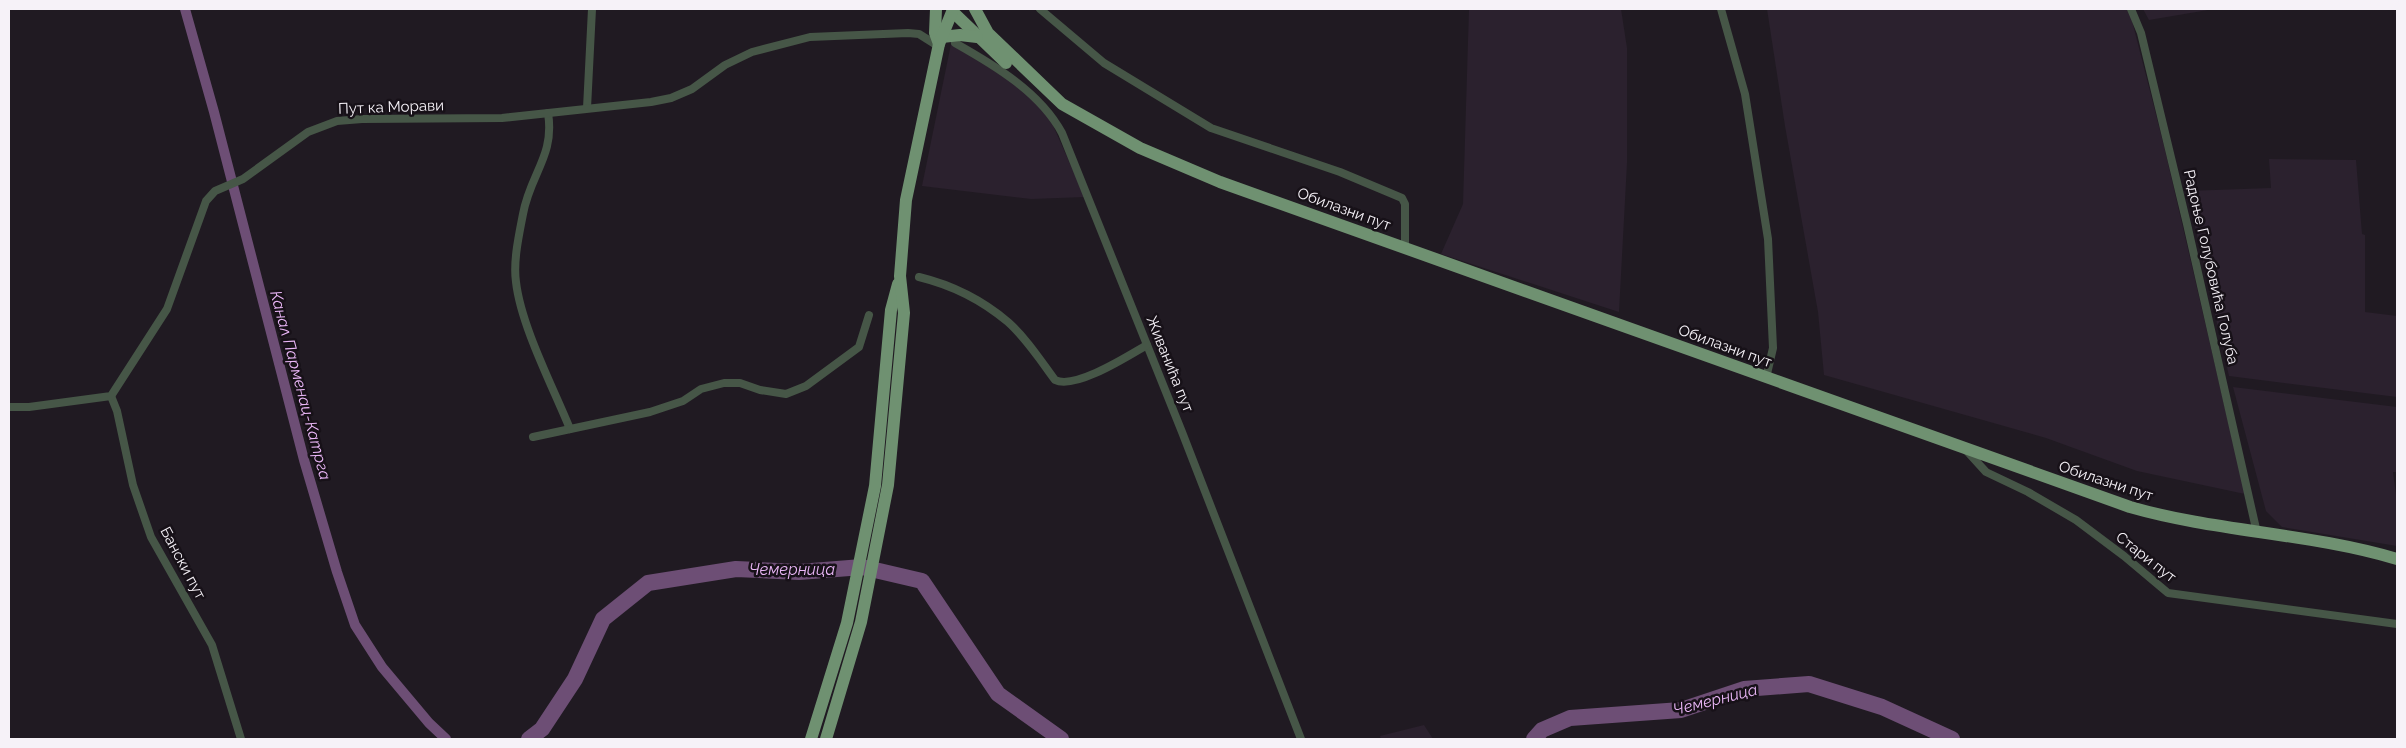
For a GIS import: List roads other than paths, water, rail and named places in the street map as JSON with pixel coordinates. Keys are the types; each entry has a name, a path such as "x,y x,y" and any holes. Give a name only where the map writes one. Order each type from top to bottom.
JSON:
{"main road":[{"path":"936,9 935,33 940,42"},
{"path":"975,9 981,24 988,33 1054,104"},
{"path":"826,739 861,622 888,485 904,313 900,276 906,200 940,42 952,10 977,37 1054,104"},
{"path":"940,42 960,35 977,37"},
{"name":"Обилазни пут","path":"1054,104 1123,140 1173,163 1966,450 2130,507 2188,521 2355,548 2397,558"},
{"path":"811,739 847,623 874,486 890,310 900,276"}],"street":[{"path":"587,108 592,9"},
{"path":"1040,9 1104,63 1211,128 1340,172 1401,198 1405,204 1405,248"},
{"path":"1721,9 1745,94 1768,239 1773,348 1766,378"},
{"name":"Радоње Голубовића Голуба","path":"2131,9 2141,33 2188,224 2258,533"},
{"name":"Пут ка Морави","path":"111,396 167,309 206,201 215,190 236,182 308,132 337,121 362,118 502,118 671,98 692,89 725,65 752,52 810,37 908,33 919,34 940,42"},
{"name":"Живанића пут","path":"955,43 1054,104 1062,133 1301,739"},
{"path":"548,112 551,128 547,151 528,193 523,214 516,281 521,305 534,341 570,429"},
{"path":"919,278 943,283 968,294 1009,323 1055,380 1062,383 1073,382 1089,375 1147,345"},
{"path":"533,437 650,412 683,401 701,389 724,383 740,383 760,390 786,394 806,386 859,347 869,315"},
{"path":"9,407 38,406 111,396"},
{"name":"Бански пут","path":"111,396 117,411 133,486 152,537 212,645 241,739"},
{"name":"Стари пут","path":"1966,450 1986,472 2028,492 2076,520 2124,556 2168,593 2397,624"}],"waterway":[{"name":"Канал Парменац-Катрга","path":"185,9 214,112 304,460 337,572 355,625 382,667 429,723 446,739"},
{"name":"Чемерница","path":"529,739 542,729 575,679 603,619 648,583 736,569 799,572 862,567 922,581 998,694 1061,739"},
{"name":"Чемерница","path":"1534,739 1542,730 1570,718 1681,710 1744,689 1809,684 1882,707 1952,739"}]}
